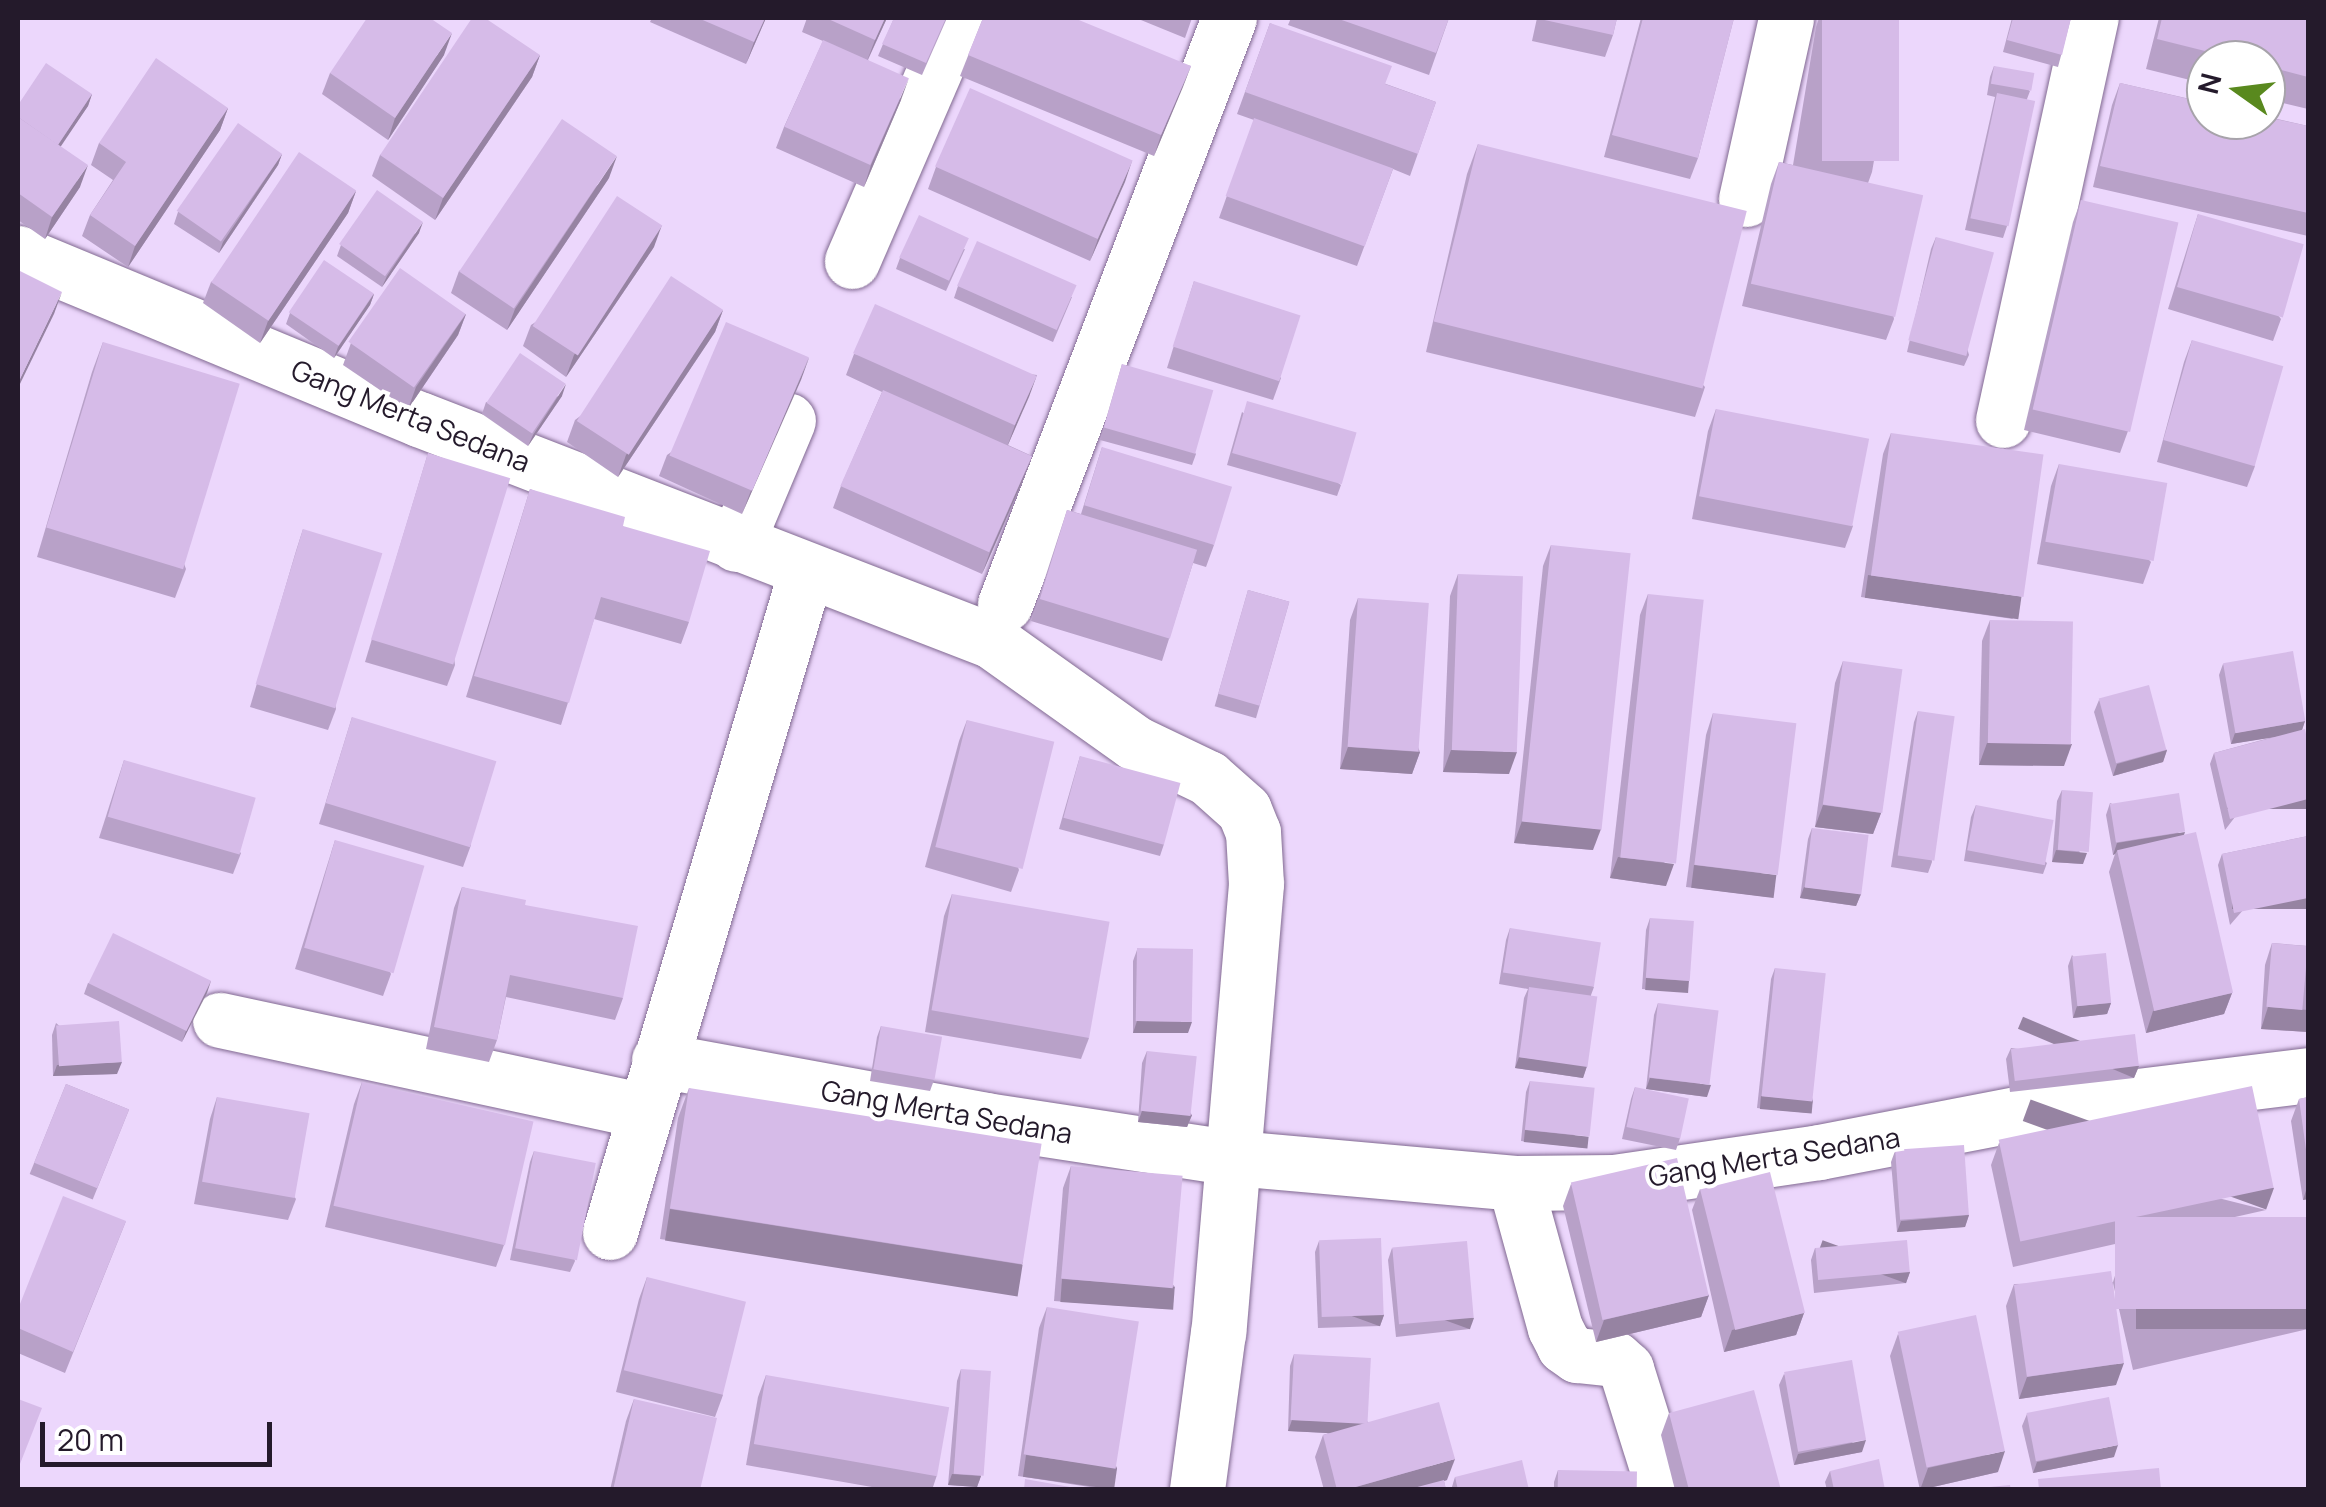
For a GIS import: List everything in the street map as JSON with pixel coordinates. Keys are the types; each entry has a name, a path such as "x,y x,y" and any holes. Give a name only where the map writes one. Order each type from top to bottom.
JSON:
{"street":[{"path":"852,260 958,18"},
{"path":"1005,604 1229,18"},
{"path":"1746,199 1786,18"},
{"path":"2003,420 2090,18"},
{"name":"Gang Merta Sedana","path":"18,253 736,544 992,641 1135,743 1208,778 1244,810 1253,832 1256,884 1218,1332 1196,1490"},
{"path":"736,544 788,420"},
{"path":"610,1232 806,571"},
{"path":"220,1020 644,1111"},
{"name":"Gang Merta Sedana","path":"659,1060 986,1120 1235,1158 1516,1184 1632,1179 1819,1152 2057,1106 2308,1075"},
{"path":"1516,1184 1559,1337 1578,1354 1615,1358 1626,1369 1664,1490"}],"building":[{"path":"367,18 430,18 452,33 395,118 330,73"},
{"path":"472,18 485,18 540,55 443,198 380,155"},
{"path":"698,18 765,18 754,42"},
{"path":"826,18 885,18 875,40"},
{"path":"894,18 946,18 926,63 882,44"},
{"path":"983,18 1074,18 1191,66 1161,135 968,55"},
{"path":"1336,18 1449,18 1436,53"},
{"path":"1541,18 1617,18 1613,35"},
{"path":"1643,18 1734,18 1698,158 1612,135"},
{"path":"1822,18 1899,18 1899,161 1822,161"},
{"path":"2013,18 2071,18 2062,55 2007,40"},
{"path":"2162,18 2308,18 2308,77 2286,71 2286,40 2186,40 2186,46 2157,39"},
{"path":"1270,23 1392,66 1385,84 1436,102 1418,154 1245,92"},
{"path":"823,40 909,78 870,165 784,127"},
{"path":"156,58 228,108 135,246 90,215 126,162 99,143"},
{"path":"46,63 92,94 58,145 18,117 18,105"},
{"path":"1994,66 2034,73 2031,91 1991,84"},
{"path":"2120,83 2186,98 2186,140 2286,140 2286,121 2308,126 2308,213 2100,166"},
{"path":"970,88 1133,160 1098,239 935,167"},
{"path":"1997,93 2035,101 2009,226 1970,218"},
{"path":"18,117 88,165 52,217 18,193"},
{"path":"1254,118 1393,169 1365,247 1226,196"},
{"path":"562,119 617,156 514,308 459,272"},
{"path":"238,123 282,154 221,242 177,211"},
{"path":"1478,144 1747,211 1703,389 1434,322"},
{"path":"299,152 356,191 268,321 211,282"},
{"path":"1779,162 1923,195 1895,317 1751,284"},
{"path":"377,190 423,222 385,276 339,244"},
{"path":"617,196 662,225 578,355 533,326"},
{"path":"2081,200 2178,222 2130,432 2033,409"},
{"path":"2198,214 2304,244 2283,317 2177,287"},
{"path":"919,215 969,238 949,281 899,258"},
{"path":"1936,237 1994,253 1966,356 1908,340"},
{"path":"977,241 1077,285 1057,330 957,286"},
{"path":"324,260 374,294 339,346 289,312"},
{"path":"400,268 466,314 414,388 348,342"},
{"path":"18,270 62,292 18,383"},
{"path":"671,276 723,310 629,455 577,421"},
{"path":"1194,281 1301,316 1279,381 1173,347"},
{"path":"875,304 1037,376 1015,425 853,353"},
{"path":"726,322 809,357 752,491 669,455"},
{"path":"2192,340 2283,366 2255,466 2163,440"},
{"path":"103,342 240,384 183,569 46,528"},
{"path":"520,353 566,384 532,433 486,403"},
{"path":"1122,364 1213,390 1195,454 1104,427"},
{"path":"883,390 1032,456 989,552 840,486"},
{"path":"1247,401 1357,432 1342,484 1232,453"},
{"path":"1716,409 1869,439 1852,526 1699,496"},
{"path":"1891,433 2044,454 2023,597 1871,576"},
{"path":"1102,447 1232,487 1214,545 1084,505"},
{"path":"428,453 510,478 453,665 371,639"},
{"path":"2059,464 2167,483 2154,561 2045,542"},
{"path":"530,489 625,517 623,526 710,551 689,622 601,597 569,703 474,676"},
{"path":"1067,510 1197,550 1170,639 1040,599"},
{"path":"303,529 382,553 335,708 256,684"},
{"path":"1551,545 1631,553 1602,830 1522,821"},
{"path":"1458,574 1523,576 1517,752 1452,750"},
{"path":"1248,590 1289,602 1260,706 1218,694"},
{"path":"1648,594 1704,600 1676,863 1620,858"},
{"path":"1358,598 1429,603 1418,752 1348,747"},
{"path":"1990,620 2073,621 2071,744 1988,743"},
{"path":"2293,651 2305,721 2235,733 2223,663"},
{"path":"1843,661 1902,669 1882,813 1823,805"},
{"path":"2149,685 2166,750 2116,763 2099,698"},
{"path":"1918,711 1955,716 1934,861 1898,856"},
{"path":"1713,713 1796,723 1778,875 1694,865"},
{"path":"352,717 496,761 470,847 326,803"},
{"path":"967,720 1054,742 1023,869 935,847"},
{"path":"2305,729 2308,799 2230,819 2214,753"},
{"path":"1080,756 1180,783 1164,845 1063,818"},
{"path":"124,760 256,798 239,854 108,817"},
{"path":"2062,790 2093,792 2089,852 2058,850"},
{"path":"2179,793 2185,832 2116,842 2110,804"},
{"path":"1976,805 2054,820 2045,865 1967,850"},
{"path":"1812,828 1869,835 1861,894 1805,888"},
{"path":"2196,832 2233,993 2154,1011 2117,850"},
{"path":"2308,836 2308,898 2234,913 2222,854"},
{"path":"335,840 424,866 394,973 304,948"},
{"path":"462,887 526,900 525,905 638,926 623,998 510,975 497,1040 434,1027"},
{"path":"952,894 1110,922 1089,1038 932,1010"},
{"path":"1650,918 1694,921 1690,981 1646,978"},
{"path":"1510,928 1601,942 1594,987 1503,972"},
{"path":"113,933 211,981 186,1031 88,983"},
{"path":"2272,943 2308,946 2302,1010 2266,1007"},
{"path":"1137,948 1193,949 1192,1022 1136,1021"},
{"path":"2106,953 2111,1003 2077,1006 2072,957"},
{"path":"1775,968 1826,973 1812,1102 1762,1096"},
{"path":"1529,987 1597,997 1587,1067 1519,1057"},
{"path":"1658,1003 1719,1010 1709,1085 1649,1077"},
{"path":"119,1021 122,1062 59,1066 56,1025"},
{"path":"881,1026 942,1037 934,1080 873,1069"},
{"path":"2135,1034 2139,1066 2015,1081 2011,1049"},
{"path":"1147,1051 1197,1056 1190,1116 1141,1111"},
{"path":"1530,1081 1595,1088 1590,1137 1525,1130"},
{"path":"362,1082 533,1122 505,1245 333,1206"},
{"path":"66,1084 129,1109 97,1188 34,1163"},
{"path":"2252,1086 2274,1188 2020,1242 1999,1140"},
{"path":"1635,1087 1689,1098 1680,1139 1626,1127"},
{"path":"689,1088 1042,1144 1023,1264 670,1208"},
{"path":"217,1097 310,1113 295,1198 202,1182"},
{"path":"2308,1097 2308,1164 2299,1099"},
{"path":"1964,1145 1969,1215 1900,1220 1895,1150"},
{"path":"534,1151 596,1163 577,1260 515,1248"},
{"path":"1677,1158 1709,1295 1603,1320 1571,1183"},
{"path":"1071,1166 1183,1176 1173,1288 1061,1279"},
{"path":"1770,1172 1805,1313 1735,1330 1700,1189"},
{"path":"63,1196 126,1221 73,1352 18,1328 18,1309"},
{"path":"2115,1217 2308,1217 2308,1309 2115,1309"},
{"path":"1381,1238 1384,1315 1322,1317 1319,1240"},
{"path":"1907,1240 1910,1272 1818,1280 1815,1248"},
{"path":"1467,1241 1474,1318 1399,1324 1392,1248"},
{"path":"2111,1271 2124,1363 2027,1377 2014,1285"},
{"path":"647,1277 746,1302 723,1395 624,1370"},
{"path":"1047,1307 1139,1322 1116,1469 1024,1454"},
{"path":"1976,1315 2005,1451 1927,1468 1898,1332"},
{"path":"1294,1354 1371,1358 1367,1424 1291,1420"},
{"path":"1852,1360 1866,1440 1798,1452 1784,1372"},
{"path":"961,1369 991,1371 984,1476 954,1474"},
{"path":"766,1375 949,1407 937,1476 754,1444"},
{"path":"1754,1390 1781,1490 1689,1490 1669,1413"},
{"path":"2109,1397 2118,1445 2036,1461 2027,1413"},
{"path":"18,1399 42,1408 18,1469"},
{"path":"634,1399 717,1418 700,1490 613,1490"},
{"path":"1439,1402 1455,1459 1337,1490 1323,1435"},
{"path":"1879,1459 1885,1490 1834,1490 1830,1471"},
{"path":"1522,1460 1529,1490 1458,1490 1455,1477"},
{"path":"2159,1468 2161,1490 2039,1490 2038,1479"},
{"path":"1558,1470 1637,1471 1637,1490 1558,1490"},
{"path":"1025,1479 1087,1490 1024,1490"},
{"path":"1444,1480 1446,1490 1406,1490"},
{"path":"2010,1485 2011,1490 1959,1490"}]}
